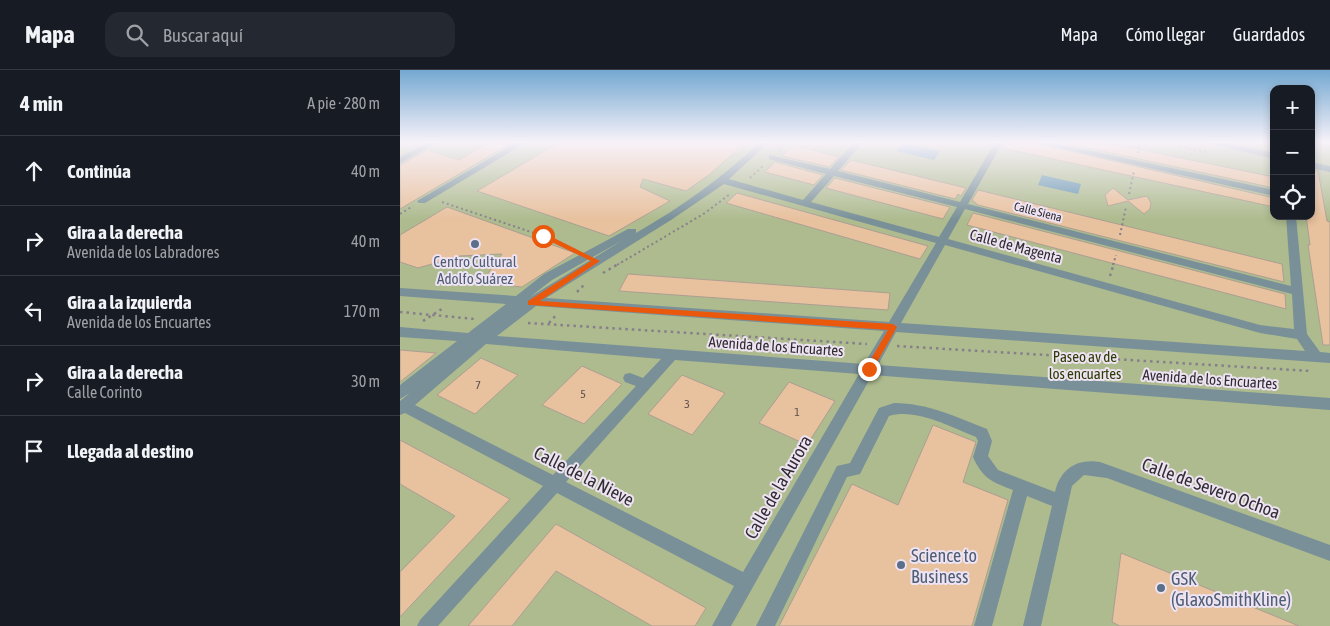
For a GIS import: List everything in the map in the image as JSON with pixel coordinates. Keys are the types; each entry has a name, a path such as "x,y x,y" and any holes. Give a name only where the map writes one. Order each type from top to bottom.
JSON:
{"street":[{"path":"422,201 479,168"},
{"path":"401,402 470,337 548,277 686,198 727,168"},
{"path":"401,402 531,303 563,281 680,212 725,181 738,168"},
{"name":"Calle Siena","path":"816,168 1297,291"},
{"path":"805,203 836,168"},
{"name":"Calle de la Aurora","path":"721,626 984,168"},
{"path":"1158,168 1270,192"},
{"name":"Calle de Magenta","path":"725,181 1260,329 1301,336"},
{"path":"1290,220 1301,336 1316,357"},
{"name":"Avenida de los Encuartes","path":"400,292 516,302 1330,358"},
{"path":"1260,329 1268,354"},
{"name":"Avenida de los Encuartes","path":"402,332 672,355 1330,404"},
{"path":"426,626 555,484 637,381 672,355"},
{"name":"Calle de la Nieve","path":"401,402 746,583"},
{"path":"765,626 842,471 855,469 884,412 891,408 924,412 982,434 985,441 980,457 986,468 993,475 1060,502 1032,626"},
{"name":"Calle de Severo Ochoa","path":"1060,502 1065,482 1078,470 1093,467 1330,553"},
{"path":"983,626 1022,487"}],"path":[{"path":"603,273 706,213 759,168"},
{"path":"711,203 739,185"},
{"path":"422,201 435,200 543,236 586,255"},
{"path":"548,324 586,283"},
{"path":"402,332 434,315 459,297"},
{"path":"400,312 492,320"},
{"name":"Avenida de los Encuartes","path":"508,321 1320,371"}],"green space":[{"name":"Paseo av de los encuartes","path":"400,168 1270,168 1270,220 1315,220 1315,168 1330,168 1330,626 400,626"}],"water":[{"path":"1042,175 1081,184 1078,194 1038,185"}],"building":[{"path":"400,168 469,168 400,209"},
{"path":"516,168 717,168 686,191 643,179 640,187 670,201 609,236 477,191"},
{"path":"769,168 797,168 823,175 814,185 765,172"},
{"path":"843,168 884,168 966,188 961,196 958,194 955,199 841,170"},
{"path":"1094,168 1144,168 1270,197 1270,206"},
{"path":"1181,168 1230,168 1270,176 1270,187"},
{"path":"1315,171 1318,171 1327,221 1330,222 1330,345 1323,345 1308,245 1310,245 1307,220 1315,220"},
{"path":"835,178 950,207 943,219 826,188"},
{"path":"1113,188 1128,200 1147,196 1151,203 1150,209 1144,214 1128,201 1108,206 1105,195"},
{"path":"978,190 1282,264 1284,282 978,205 972,200"},
{"path":"737,193 928,246 920,259 726,203"},
{"name":"Centro Cultural Adolfo Suárez","path":"447,207 575,253 522,287 481,283 502,254 460,256 418,268 400,262 400,235"},
{"path":"973,213 1285,294 1286,309 967,225"},
{"path":"628,274 890,293 888,310 619,291"},
{"path":"400,350 436,353 400,382"},
{"path":"481,358 518,375 475,414 437,395"},
{"path":"582,366 622,384 584,424 542,405"},
{"path":"682,375 725,393 692,435 648,414"},
{"path":"789,382 835,401 807,445 759,423"},
{"name":"Science to Business","path":"933,425 976,442 963,482 1008,500 972,626 779,626 852,484 898,505"},
{"path":"400,440 510,499 400,617 400,572 455,516 400,484"},
{"path":"556,524 706,608 695,626 652,626 556,571 512,626 468,626"},
{"name":"GSK (GlaxoSmithKline)","path":"1121,553 1299,626 1120,626 1112,622"}],"place":[{"name":"Centro Cultural Adolfo Suárez","path":"475,244"},
{"name":"Science to Business","path":"901,565"},
{"name":"GSK (GlaxoSmithKline)","path":"1161,588"}],"route":[{"path":"543,236 596,261 531,303 893,327 869,369"}]}
